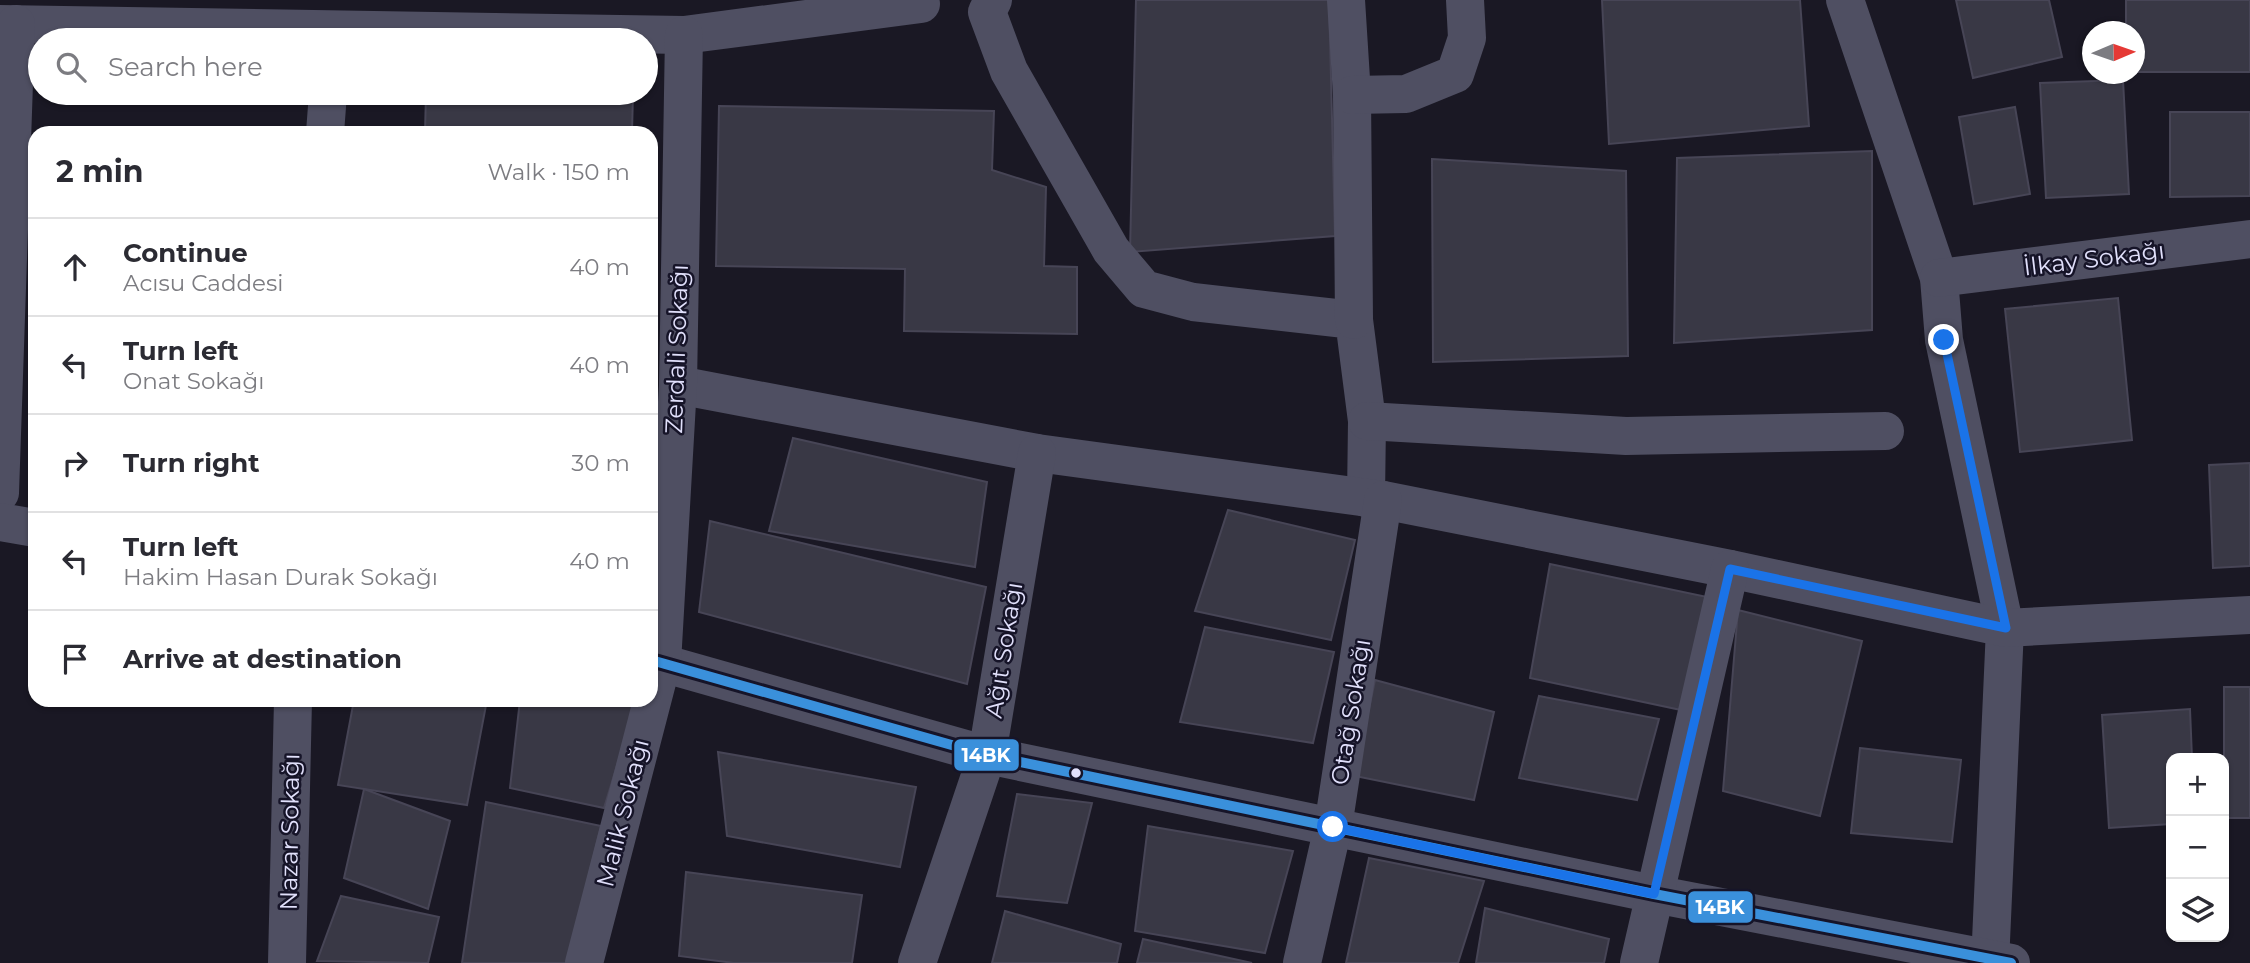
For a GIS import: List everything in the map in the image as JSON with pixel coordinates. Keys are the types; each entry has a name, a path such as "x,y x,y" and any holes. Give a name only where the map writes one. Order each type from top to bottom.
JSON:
{"street":[{"path":"993,0 987,12 1009,71 1111,250 1144,289 1193,302 1354,320"},
{"name":"Otağ Sokağı","path":"1302,963 1333,827 1375,499 1354,320 1352,95 1346,0"},
{"path":"1352,95 1406,94 1455,74 1467,38 1465,0"},
{"path":"658,662 987,755 1654,894 1997,962 2006,628 1944,340 1939,278 1845,0"},
{"path":"658,34 684,35 920,2"},
{"path":"0,493 8,24 333,23 479,28"},
{"name":"Zerdali Sokağı","path":"658,636 678,385 684,35"},
{"path":"326,126 327,105"},
{"name":"İlkay Sokağı","path":"1939,278 2250,240"},
{"path":"678,385 1037,453 1375,499 1730,569 2006,628 2250,615"},
{"path":"1367,421 1626,436 1885,431"},
{"name":"Ağıt Sokağı","path":"917,963 987,755 1037,453"},
{"path":"0,522 28,527"},
{"path":"1639,963 1730,569"},
{"name":"Nazar Sokağı","path":"287,963 293,707"},
{"name":"Malik Sokağı","path":"584,963 645,707"}],"building":[{"path":"1136,0 1329,0 1335,236 1130,252"},
{"path":"1602,0 1800,0 1809,126 1609,144"},
{"path":"1956,0 2049,0 2062,57 1973,78"},
{"path":"2126,0 2250,0 2250,72 2145,72 2145,21 2126,21"},
{"path":"2040,83 2123,84 2129,194 2046,198"},
{"path":"426,105 633,105 632,126 425,126"},
{"path":"719,106 994,111 992,170 1046,187 1044,266 1077,267 1077,334 904,331 905,269 716,266"},
{"path":"2015,107 2030,194 1974,204 1959,117"},
{"path":"2170,112 2250,112 2250,196 2170,197"},
{"path":"1872,151 1872,330 1674,343 1677,158"},
{"path":"1432,159 1626,171 1628,356 1433,362"},
{"path":"2118,298 2132,440 2020,452 2005,309"},
{"path":"793,438 987,482 975,567 769,531"},
{"path":"2250,463 2250,566 2213,568 2209,465"},
{"path":"1228,510 1355,540 1331,640 1195,611"},
{"path":"710,521 986,587 967,684 699,612"},
{"path":"1550,564 1707,597 1681,710 1530,678"},
{"path":"1738,610 1862,641 1820,816 1723,791"},
{"path":"1205,627 1334,652 1313,743 1180,722"},
{"path":"1375,680 1494,712 1474,800 1355,776"},
{"path":"2224,687 2250,687 2250,818 2229,818 2229,753 2224,753"},
{"path":"1539,696 1659,719 1637,800 1519,778"},
{"path":"353,707 486,707 467,805 338,785"},
{"path":"519,707 635,707 604,808 510,788"},
{"path":"2190,709 2192,753 2166,753 2166,824 2109,828 2102,715"},
{"path":"1860,748 1961,760 1952,842 1851,833"},
{"path":"718,752 916,787 900,867 727,836"},
{"path":"364,789 450,821 428,909 344,878"},
{"path":"1017,794 1092,803 1067,903 997,896"},
{"path":"486,802 601,826 567,963 462,963"},
{"path":"1148,826 1293,851 1265,953 1135,931"},
{"path":"1369,858 1484,881 1458,963 1346,963"},
{"path":"686,872 862,895 852,963 734,963 679,956"},
{"path":"341,896 439,917 428,963 317,961"},
{"path":"1485,908 1609,939 1604,963 1476,963"},
{"path":"1005,911 1121,944 1117,963 992,963"},
{"path":"1143,939 1252,963 1137,963"}],"transit line":[{"name":"14BK","path":"658,662 987,755 1654,894 2011,963"}],"route":[{"path":"1333,827 1654,894 1730,569 2006,628 1944,340"}]}
